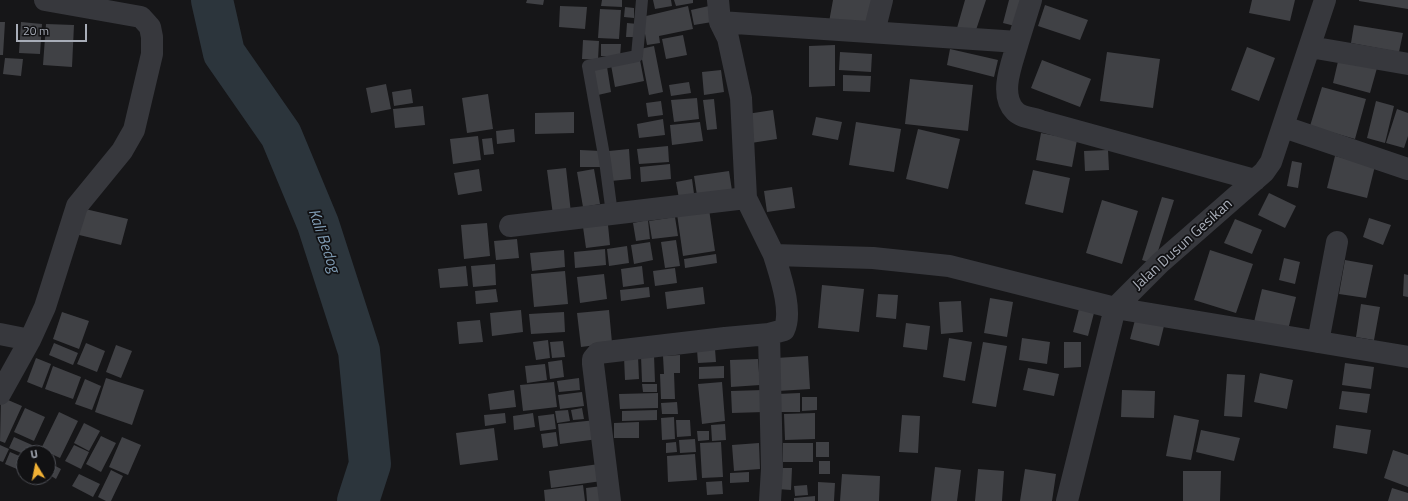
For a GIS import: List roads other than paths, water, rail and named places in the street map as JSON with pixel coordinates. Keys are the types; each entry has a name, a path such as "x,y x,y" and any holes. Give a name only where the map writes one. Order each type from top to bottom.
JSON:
{"street":[{"path":"0,394 30,340 45,307 78,206 131,138 152,54 150,27 141,17 45,0"},
{"path":"610,501 593,364 593,359 598,353 769,334 784,330 787,324 784,293 774,255 746,198 741,98 728,38 720,22 718,0"},
{"path":"874,32 882,0"},
{"path":"1031,0 1018,42 1007,88 1009,101 1015,111 1048,123 1255,180"},
{"name":"Jalan Dusun Gesikan","path":"1115,308 1160,263 1255,180 1271,162 1325,0"},
{"path":"720,22 1018,42"},
{"path":"1310,47 1408,64"},
{"path":"1284,126 1408,169"},
{"path":"510,226 746,198"},
{"path":"1318,342 1337,242"},
{"path":"774,255 873,258 949,266 1115,308 1408,357"},
{"path":"1067,501 1115,308"},
{"path":"0,334 30,340"},
{"path":"769,334 772,462 770,501"}],"lane":[{"path":"612,214 605,161 588,66 637,56 642,0"}],"waterway":[{"name":"Kali Bedog","path":"212,0 224,53 281,135 318,224 359,351 370,464 358,501"}]}
